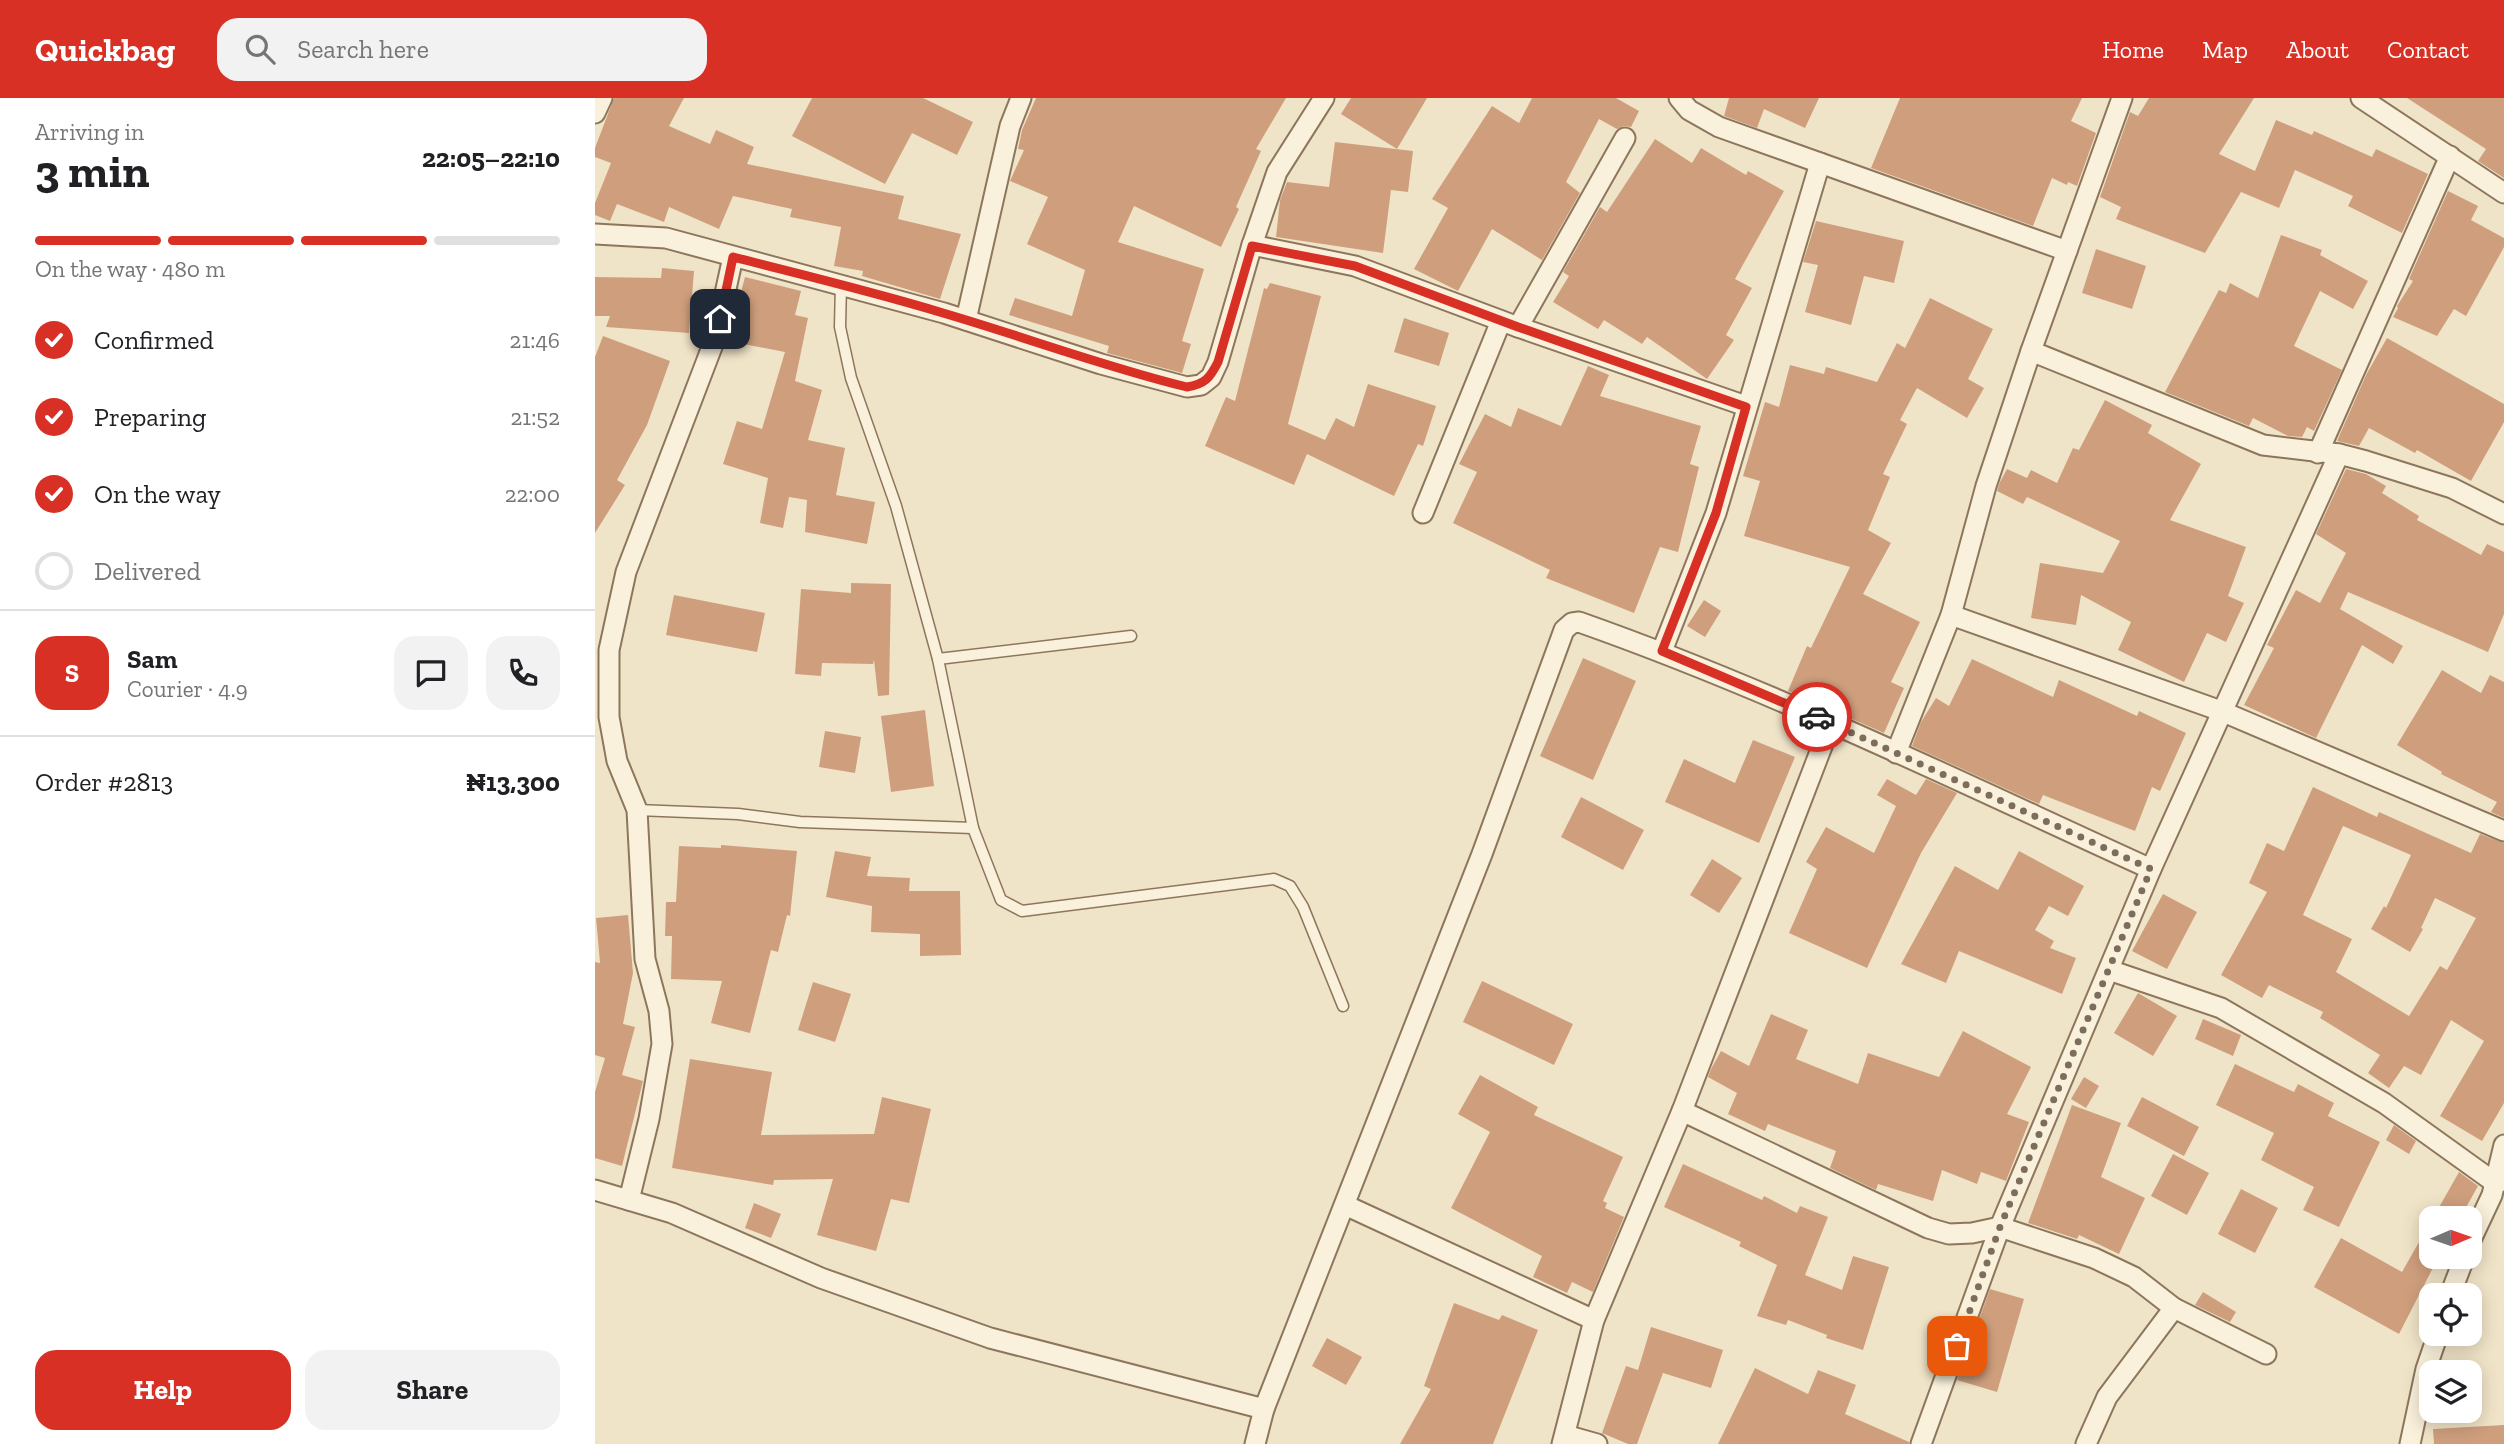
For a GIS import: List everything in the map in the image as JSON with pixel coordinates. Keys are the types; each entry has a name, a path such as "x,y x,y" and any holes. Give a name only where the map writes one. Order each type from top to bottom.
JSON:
{"street":[{"path":"595,113 602,98"},
{"path":"966,320 1010,125 1021,98"},
{"path":"595,234 666,238 966,320 1152,379 1187,387 1201,385 1211,377 1218,362 1277,172 1324,98"},
{"path":"1679,98 1689,110 1719,127 2067,251"},
{"path":"1896,753 1951,615 1986,486 2031,351 2122,98"},
{"path":"2361,98 2388,106 2450,156 2504,193"},
{"path":"1423,513 1510,324 1625,138"},
{"path":"2319,453 2450,156"},
{"path":"1662,651 1716,513 1820,163"},
{"path":"1252,246 1355,266 1746,407"},
{"path":"629,1200 649,1119 663,1044 659,1011 645,959 636,810 617,761 609,717 609,650 626,572 715,339 733,257"},
{"path":"2031,351 2263,445 2339,454 2409,473 2452,488 2504,514"},
{"path":"1921,1444 2000,1227 2151,869 2339,454"},
{"path":"1951,615 2221,711 2504,831"},
{"path":"1255,1444 1264,1409 1482,854 1564,630 1571,623 1579,622 1662,651 1831,723 2151,869"},
{"path":"1597,1444 1563,1439 1594,1320 1682,1111 1831,723"},
{"path":"2109,970 2221,1008 2384,1103 2499,1182"},
{"path":"1682,1111 1928,1228 1949,1234 1972,1233 2000,1227 2104,1263 2134,1277 2174,1308 2266,1354"},
{"path":"2482,1216 2499,1182 2504,1145"},
{"path":"595,1190 672,1213 821,1278 990,1338 1264,1409"},
{"path":"1345,1205 1594,1320"},
{"path":"2085,1444 2107,1397 2174,1308"},
{"path":"2410,1444 2434,1346"}],"lane":[{"path":"841,284 840,327 851,378 896,506 938,659 973,828 1001,900 1022,911 1274,879 1290,886 1303,907 1343,1006"},
{"path":"938,659 1131,636"},
{"path":"636,810 738,814 800,822 973,828"}],"building":[{"path":"614,98 684,98 669,126 710,144 716,130 754,147 747,164 904,196 898,219 961,234 940,299 862,276 863,271 834,266 841,227 790,217 792,209 733,196 719,229 669,207 664,222 617,204 610,221 595,215 595,203 611,163 595,157 595,148"},
{"path":"812,98 923,98 973,122 957,155 912,133 885,184 792,136"},
{"path":"1036,98 1286,98 1256,149 1261,151 1221,247 1134,206 1118,242 1204,269 1182,341 1191,344 1182,373 1107,353 1109,346 1009,315 1015,298 1072,316 1085,270 1027,244 1048,197 1010,181 1024,150 1018,149 1022,130"},
{"path":"1351,98 1427,98 1397,149 1341,114"},
{"path":"1532,98 1616,98 1639,111 1631,127 1617,129 1599,119 1566,182 1580,193 1542,260 1492,229 1458,291 1414,269 1448,208 1432,199 1492,106 1519,123"},
{"path":"1729,98 1819,98 1805,128 1764,109 1757,128 1724,116"},
{"path":"1900,98 2082,98 2071,121 2096,133 2077,186 2052,178 2033,226 1871,168"},
{"path":"2149,98 2254,98 2219,154 2255,171 2276,120 2312,135 2314,131 2372,157 2376,149 2428,174 2402,233 2348,206 2353,196 2295,170 2279,208 2241,192 2205,253 2116,219 2121,207 2100,197 2130,112 2138,116"},
{"path":"2407,98 2504,98 2504,178 2478,161 2486,149"},
{"path":"1655,139 1692,163 1701,148 1746,175 1748,171 1784,191 1735,279 1752,288 1726,335 1734,340 1707,379 1647,337 1642,344 1604,320 1598,329 1553,302 1569,276 1563,272 1600,207 1607,212"},
{"path":"1335,142 1413,151 1408,192 1391,190 1383,253 1276,237 1280,200 1287,182 1329,187"},
{"path":"2448,191 2478,206 2471,220 2504,238 2504,247 2466,316 2454,309 2437,336 2393,317 2413,281 2409,279"},
{"path":"1816,221 1904,241 1894,283 1864,276 1851,325 1805,312 1818,265 1803,262"},
{"path":"2281,235 2322,250 2320,255 2368,281 2353,309 2320,291 2294,346 2342,370 2314,431 2307,427 2302,437 2288,436 2253,418 2249,426 2165,392 2219,290 2226,293 2230,283 2258,298"},
{"path":"2096,249 2146,266 2132,309 2082,293"},
{"path":"662,268 694,271 689,333 606,327 610,316 595,316 595,277 661,278"},
{"path":"745,277 801,291 795,315 808,318 795,381 822,390 808,440 845,448 836,495 875,502 867,544 805,532 807,500 789,497 783,528 760,523 768,478 723,464 737,421 762,429 785,352 728,341"},
{"path":"1270,283 1321,296 1288,424 1325,440 1336,418 1354,427 1368,384 1436,406 1423,446 1418,444 1394,496 1307,454 1294,485 1205,446 1226,397 1235,401 1264,288 1267,289"},
{"path":"1930,298 1993,329 1968,379 1984,388 1967,418 1917,388 1900,420 1907,424 1883,474 1890,477 1868,530 1891,543 1863,594 1920,622 1891,682 1904,688 1884,733 1788,691 1807,646 1811,648 1850,567 1744,536 1760,481 1743,476 1765,402 1779,407 1790,365 1824,374 1826,367 1877,382 1897,343 1905,348"},
{"path":"1404,318 1449,333 1439,366 1394,352"},
{"path":"603,336 670,361 647,425 617,480 625,485 595,533 595,357"},
{"path":"2387,338 2504,404 2504,422 2471,481 2417,450 2415,453 2369,428 2359,446 2337,441 2366,375"},
{"path":"1588,366 1609,375 1600,396 1701,426 1690,464 1699,467 1678,552 1660,547 1634,613 1546,578 1550,570 1453,523 1477,472 1459,464 1485,414 1511,427 1518,408 1561,426"},
{"path":"2105,400 2152,425 2148,433 2201,464 2170,520 2246,547 2228,596 2244,603 2226,642 2207,633 2184,682 2118,650 2131,622 2081,595 2076,625 2031,618 2040,563 2103,573 2120,541 2027,497 2023,504 1997,491 2000,482 2007,469 2027,478 2031,470 2057,483 2073,448 2079,450"},
{"path":"2346,469 2366,474 2386,486 2382,493 2419,516 2417,520 2481,555 2487,544 2504,552 2504,614 2488,652 2348,592 2340,609 2403,646 2393,664 2362,645 2316,738 2244,705 2274,648 2267,645 2296,590 2320,603 2346,553 2316,534"},
{"path":"851,583 891,584 889,695 878,696 874,660 873,664 822,663 821,676 795,674 801,589 851,593"},
{"path":"674,595 765,613 757,652 666,635"},
{"path":"1704,600 1721,611 1705,637 1687,626"},
{"path":"1583,658 1636,681 1593,780 1540,756"},
{"path":"1972,659 2053,697 2059,680 2137,716 2139,711 2186,733 2160,791 2152,787 2135,831 2043,795 2039,804 1912,746 1921,722 1936,698 1949,706"},
{"path":"2442,670 2481,693 2490,675 2504,682 2504,818 2491,812 2497,802 2441,774 2442,772 2397,745"},
{"path":"925,710 934,786 891,792 881,716"},
{"path":"825,731 861,737 855,773 819,767"},
{"path":"1753,740 1795,757 1759,843 1665,802 1684,759 1735,783"},
{"path":"1887,779 1916,795 1926,779 1957,793 1921,853 1867,968 1789,933 1817,869 1806,862 1826,827 1874,853 1896,806 1877,795"},
{"path":"2313,787 2377,817 2379,812 2471,853 2480,834 2504,843 2504,1103 2482,1141 2440,1116 2484,1041 2451,1020 2421,1075 2404,1066 2389,1088 2368,1073 2380,1055 2320,1018 2323,1012 2269,985 2262,998 2221,975 2267,892 2249,883 2267,843 2284,851","holes":["2343,826 2411,855 2386,908 2384,906 2371,929 2410,952 2423,929 2421,928 2435,898 2476,918 2447,970 2440,966 2409,1016 2336,972 2352,939 2303,915"]},
{"path":"1581,797 1644,830 1623,870 1561,837"},
{"path":"721,845 797,851 790,916 787,915 778,952 771,950 750,1033 711,1023 722,981 671,979 672,936 665,936 666,902 676,902 679,846 721,848"},
{"path":"835,851 871,857 867,876 910,878 909,891 960,891 961,955 920,956 920,934 871,932 872,906 826,897"},
{"path":"2019,851 2084,886 2068,916 2049,906 2035,930 2054,941 2050,948 2076,958 2062,994 1959,951 1946,983 1901,964 1955,866 1998,890"},
{"path":"1712,859 1742,878 1719,913 1690,895"},
{"path":"2163,894 2197,912 2167,969 2132,951"},
{"path":"628,915 633,973 623,1024 635,1027 622,1075 643,1081 622,1166 595,1158 595,1092 605,1058 595,1055 595,962 600,963 596,918"},
{"path":"1482,981 1573,1024 1554,1065 1463,1022"},
{"path":"813,982 851,994 835,1042 798,1030"},
{"path":"2138,993 2177,1016 2153,1056 2114,1033"},
{"path":"1771,1014 1808,1030 1796,1059 1858,1084 1868,1053 1939,1077 1963,1031 2031,1067 2007,1114 2029,1122 2006,1181 1981,1172 1977,1184 1942,1170 1933,1201 1878,1184 1876,1190 1830,1168 1836,1151 1768,1124 1765,1131 1728,1114 1737,1093 1708,1077 1711,1069 1721,1051 1749,1066"},
{"path":"2203,1019 2241,1035 2233,1056 2195,1039"},
{"path":"690,1059 772,1072 761,1135 874,1134 882,1097 931,1109 909,1203 891,1199 876,1251 817,1235 833,1179 774,1180 773,1185 672,1168"},
{"path":"2235,1064 2294,1092 2298,1084 2334,1103 2328,1116 2380,1142 2339,1227 2303,1210 2314,1187 2261,1160 2274,1133 2216,1105"},
{"path":"1480,1075 1538,1107 1534,1115 1623,1157 1603,1201 1607,1203 1605,1208 1624,1217 1593,1292 1572,1282 1567,1293 1533,1277 1542,1256 1451,1208 1490,1132 1458,1114"},
{"path":"2084,1077 2099,1086 2086,1108 2071,1099"},
{"path":"2142,1097 2199,1127 2184,1156 2127,1126"},
{"path":"2072,1105 2121,1123 2101,1177 2145,1198 2119,1254 2079,1235 2077,1239 2028,1223"},
{"path":"2394,1125 2416,1141 2409,1154 2386,1140"},
{"path":"2173,1154 2209,1173 2187,1215 2151,1196"},
{"path":"1683,1164 1762,1200 1764,1196 1797,1213 1800,1206 1828,1217 1805,1275 1842,1290 1853,1256 1889,1267 1863,1350 1826,1338 1827,1335 1788,1320 1786,1325 1757,1316 1777,1265 1739,1246 1741,1242 1664,1207"},
{"path":"2459,1172 2478,1186 2467,1206 2440,1206"},
{"path":"2241,1189 2278,1208 2255,1253 2218,1234"},
{"path":"754,1203 781,1214 771,1238 745,1228"},
{"path":"2341,1238 2402,1272 2419,1242 2419,1269 2432,1269 2425,1283 2419,1283 2419,1295 2399,1334 2314,1287"},
{"path":"1990,1289 2024,1299 1997,1392 1957,1380"},
{"path":"2203,1292 2236,1312 2230,1322 2195,1305"},
{"path":"1454,1303 1499,1320 1502,1315 1538,1330 1493,1444 1400,1444 1431,1389 1424,1386"},
{"path":"1651,1327 1723,1350 1711,1388 1663,1373 1637,1444 1628,1444 1602,1433 1626,1366 1638,1370"},
{"path":"1327,1338 1362,1357 1346,1385 1312,1366"},
{"path":"1755,1368 1808,1394 1818,1370 1856,1385 1845,1414 1909,1444 1718,1444"},
{"path":"2504,1425 2504,1444 2434,1444 2433,1429"}],"way so far":[{"path":"1817,717 2151,869 2000,1227 1957,1346"}],"route":[{"path":"720,319 733,257 944,313 1101,364 1187,387 1201,385 1211,377 1218,362 1252,246 1355,266 1746,407 1716,513 1662,651 1817,717"}]}
